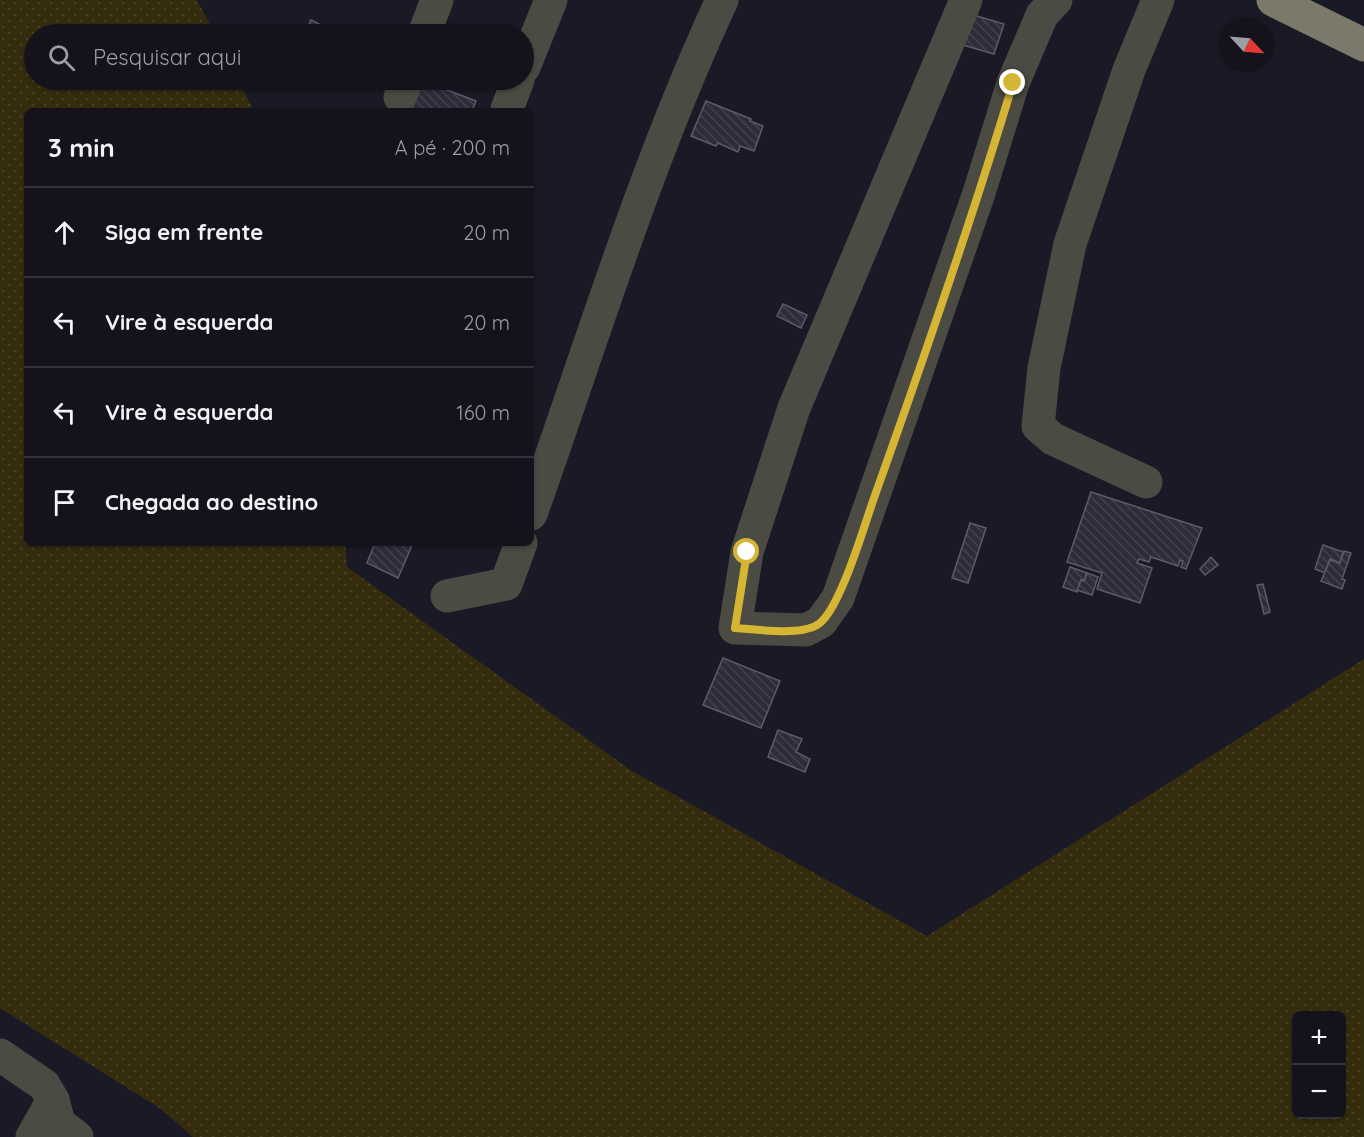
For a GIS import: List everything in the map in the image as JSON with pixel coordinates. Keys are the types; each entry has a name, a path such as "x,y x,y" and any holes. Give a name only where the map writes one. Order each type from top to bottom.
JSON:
{"main road":[{"path":"1273,0 1364,45"}],"street":[{"path":"428,24 437,0"},
{"path":"534,42 551,0"},
{"path":"534,505 628,232 702,42 722,0"},
{"path":"966,0 795,408 747,552 735,628 806,630 821,622 838,598 979,194 1013,83 1046,5"},
{"path":"1146,482 1053,439 1038,426 1044,368 1070,244 1129,70 1158,0"},
{"path":"447,596 506,584 519,546"},
{"path":"0,1055 44,1085 53,1100 59,1123 77,1137"},
{"path":"32,1137 53,1100"}],"shaded area":[{"path":"0,0 197,0 210,24 24,24 24,90 243,90 252,108 24,108 24,546 345,546 347,567 632,771 927,936 1364,659 1364,1137 193,1137 161,1109 0,1008"}],"building":[{"path":"970,14 1004,24 994,54 956,43"},
{"path":"417,90 447,90 476,101 473,108 409,108"},
{"path":"706,101 763,126 754,151 740,146 738,152 718,143 716,146 691,136"},
{"path":"783,304 807,315 801,328 777,316"},
{"path":"1091,492 1202,528 1186,569 1181,567 1183,561 1180,560 1178,566 1151,557 1149,562 1139,559 1137,563 1152,568 1140,603 1097,589 1102,573 1067,562"},
{"path":"970,523 986,528 968,583 952,578"},
{"path":"1323,545 1343,552 1340,563 1330,559 1325,573 1315,569"},
{"path":"374,546 412,546 398,578 367,563"},
{"path":"1344,551 1351,553 1342,579 1345,580 1342,589 1321,581 1330,560 1340,563"},
{"path":"1211,557 1218,565 1205,575 1200,569"},
{"path":"1070,567 1087,573 1084,581 1081,580 1077,592 1063,587"},
{"path":"1087,573 1098,577 1092,595 1077,590"},
{"path":"1263,584 1270,612 1264,614 1257,585"},
{"path":"723,658 780,681 761,728 703,705"},
{"path":"778,730 802,739 796,752 810,759 805,772 768,757"}],"route":[{"path":"747,552 735,628 806,630 821,622 838,598 979,194 1013,83"}]}
